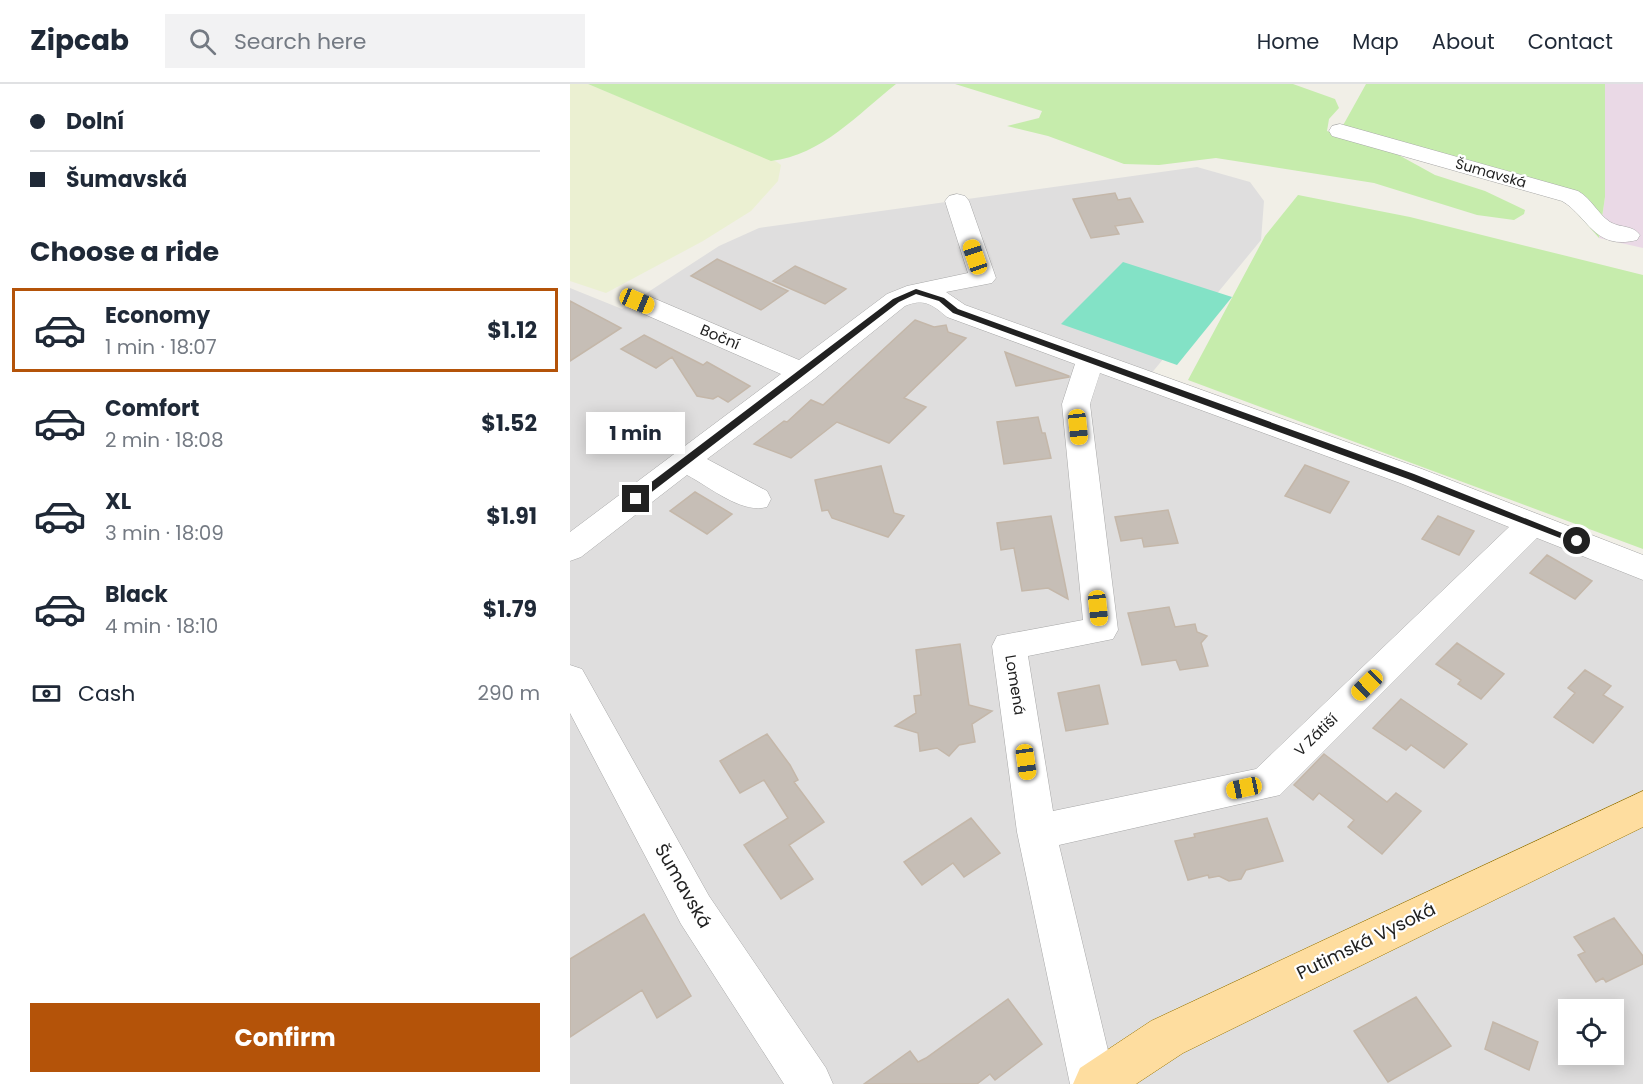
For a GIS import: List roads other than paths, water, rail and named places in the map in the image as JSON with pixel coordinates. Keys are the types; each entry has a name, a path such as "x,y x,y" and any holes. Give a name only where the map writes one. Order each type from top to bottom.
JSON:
{"main road":[{"name":"Putimská Vysoká","path":"1094,1084 1167,1036 1643,808"}],"street":[{"name":"Šumavská","path":"1340,131 1570,196 1584,203 1599,225 1606,230 1628,235"},
{"path":"570,549 804,373 896,300 916,291 983,278 957,201"},
{"path":"916,291 942,299 956,311 1533,523 1643,568"},
{"name":"Boční","path":"637,301 804,373"},
{"name":"Lomená","path":"1090,360 1076,404 1101,630 1009,646 1037,832 1094,1084"},
{"path":"686,461 756,499"},
{"name":"V Zátiší","path":"1037,832 1267,783 1533,523"},
{"name":"Šumavská","path":"570,679 695,910 810,1084"}]}
